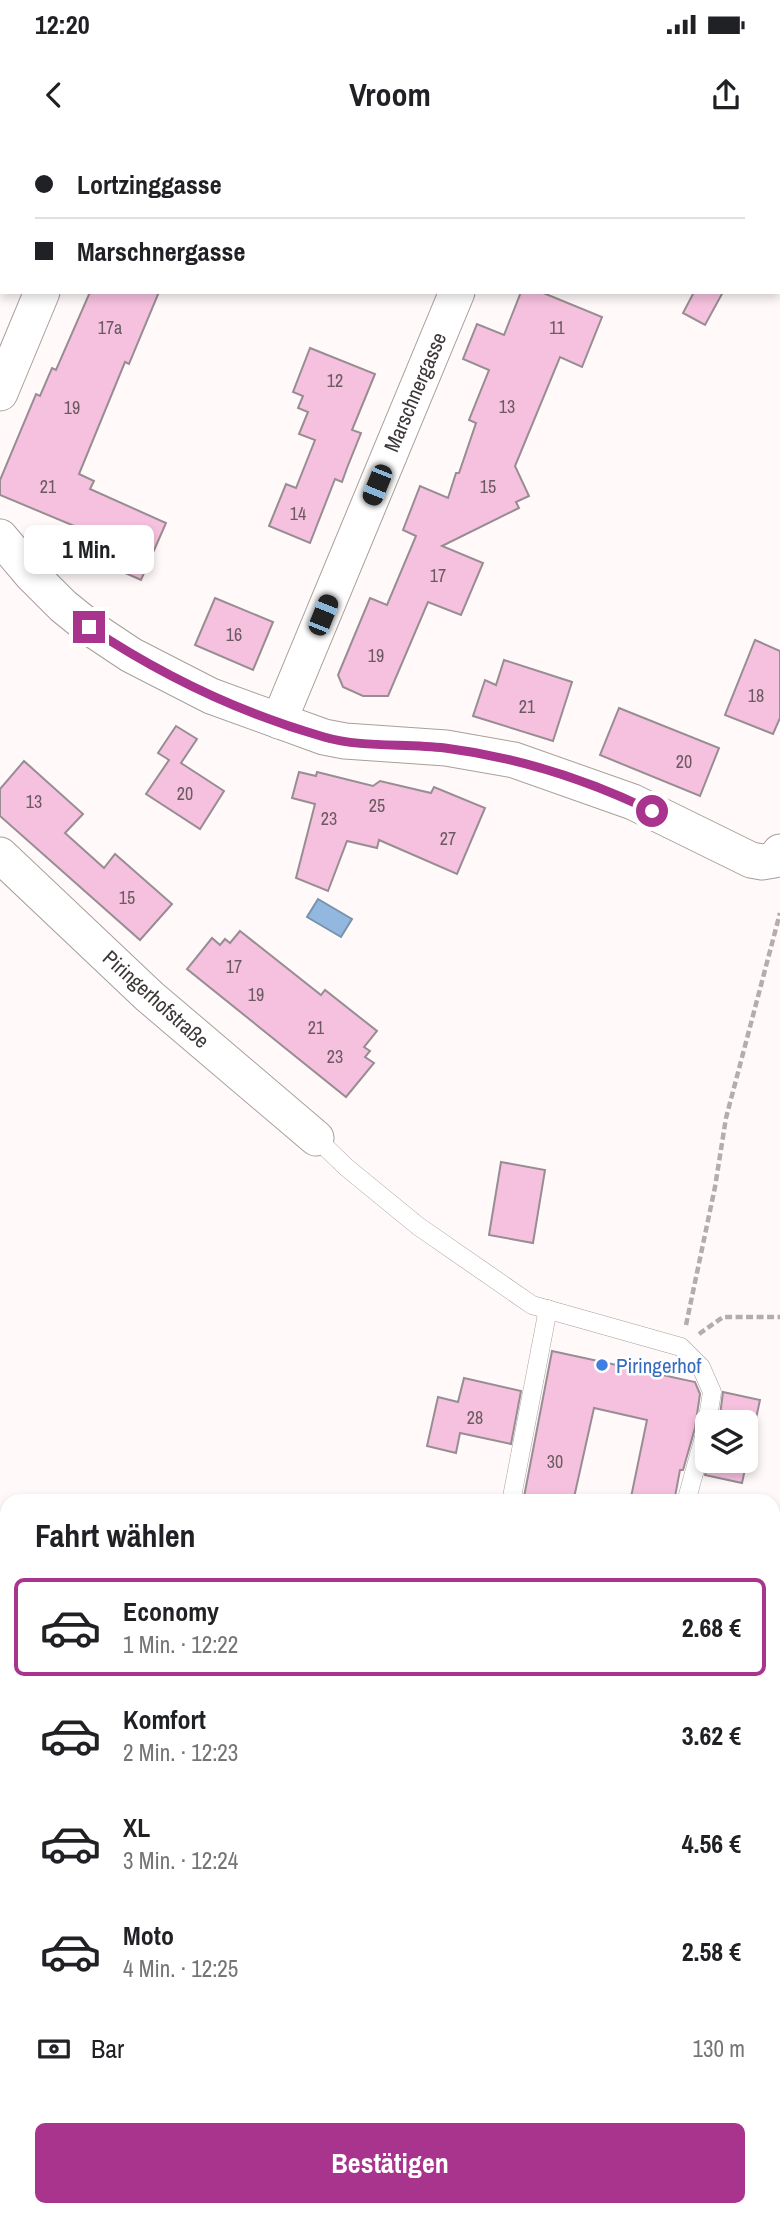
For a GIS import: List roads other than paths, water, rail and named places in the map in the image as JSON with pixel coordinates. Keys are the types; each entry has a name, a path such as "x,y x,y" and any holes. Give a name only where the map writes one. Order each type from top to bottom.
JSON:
{"street":[{"path":"0,393 41,294"},
{"name":"Marschnergasse","path":"279,721 456,294"},
{"path":"0,537 32,575 89,627 131,655 211,696 324,737 446,748 513,760 632,802 751,860 774,860 780,852"},
{"name":"Piringerhofstraße","path":"0,855 149,996 316,1138"}],"lane":[{"path":"316,1138 346,1167 418,1226 532,1305 681,1347 701,1367 712,1392 706,1430 688,1494"},
{"path":"513,1494 548,1309"}],"water":[{"path":"318,899 352,919 341,937 307,917"}],"place":[{"name":"Piringerhof","path":"602,1365"}]}
